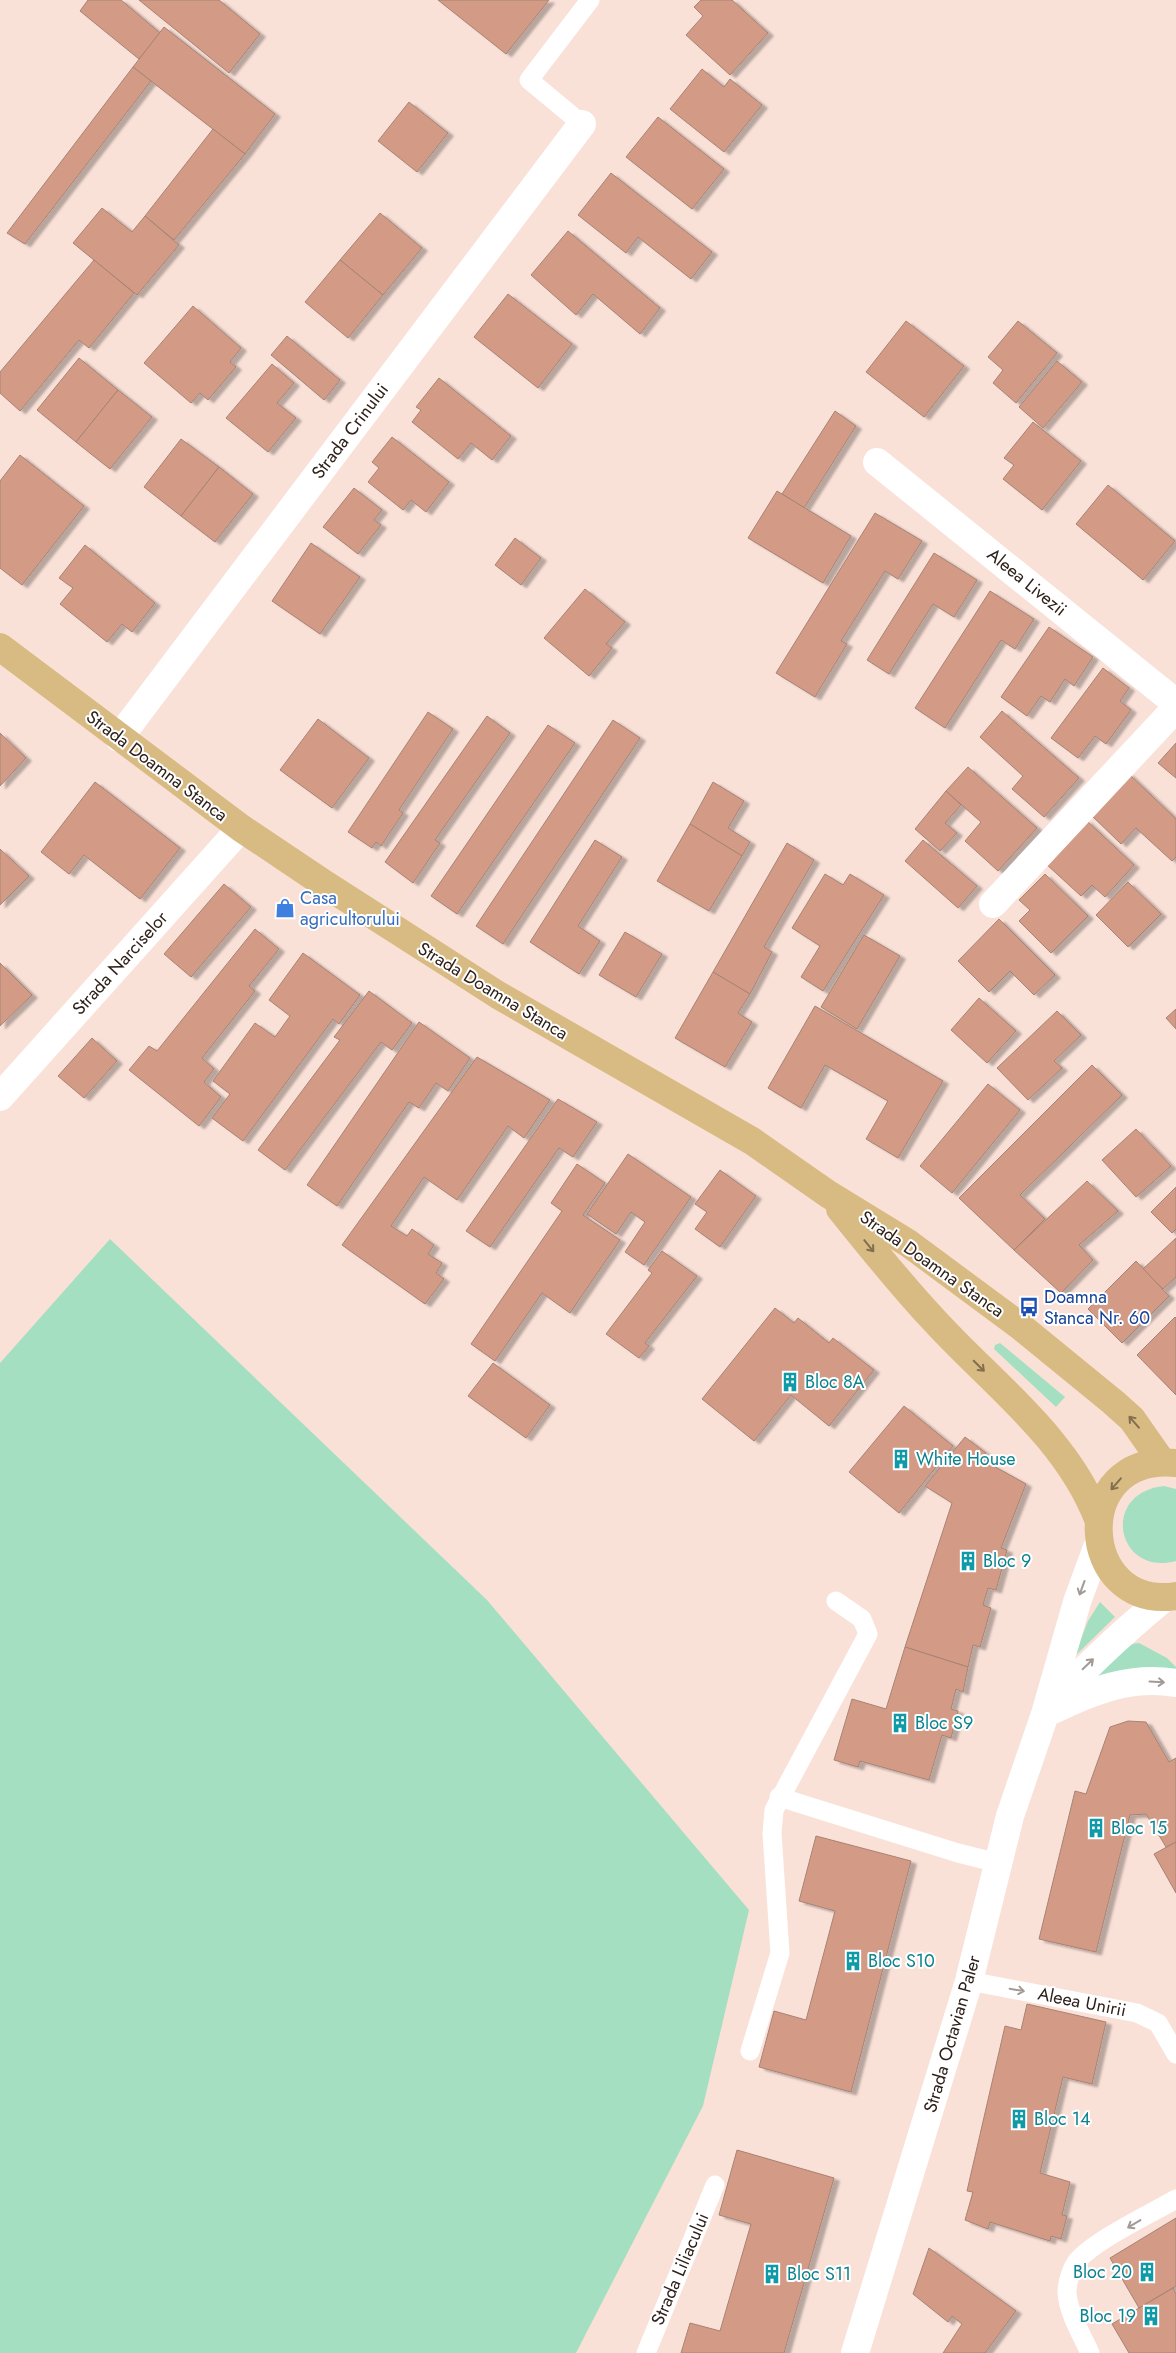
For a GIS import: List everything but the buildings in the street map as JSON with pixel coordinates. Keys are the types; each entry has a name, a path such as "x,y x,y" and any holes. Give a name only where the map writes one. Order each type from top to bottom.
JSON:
{"main road":[{"name":"Strada Doamna Stanca","path":"0,647 240,828 418,945 578,1043 752,1141 828,1194 908,1243 1020,1326 1132,1418 1169,1462"},
{"name":"Strada Doamna Stanca","path":"828,1194 933,1320 1030,1417 1063,1455 1088,1493 1107,1564 1121,1581 1142,1593 1172,1604"},
{"path":"1098,1530 1106,1497 1120,1479 1139,1466 1169,1462"}],"street":[{"name":"Strada Crinului","path":"119,738 582,124"},
{"name":"Aleea Livezii","path":"877,462 1176,703"},
{"path":"993,904 1176,708"},
{"name":"Strada Narciselor","path":"0,1097 240,828"},
{"name":"Strada Octavian Paler","path":"855,2353 969,1981 1010,1816 1045,1714 1098,1530"},
{"path":"1045,1714 1091,1661 1172,1604"},
{"path":"1045,1714 1086,1694 1119,1684 1137,1681 1176,1683"}],"lane":[{"path":"582,124 529,80 590,0"},
{"path":"750,2051 780,1953 772,1833 774,1810 779,1797 868,1634 862,1619 836,1602"},
{"path":"779,1797 958,1853 998,1863"},
{"name":"Aleea Unirii","path":"969,1981 1137,2013 1158,2023 1176,2054"},
{"name":"Strada Liliacului","path":"646,2353 715,2185"},
{"path":"1090,2353 1072,2313 1067,2293 1069,2278 1077,2261 1090,2250 1176,2199"}],"green space":[{"path":"110,1239 487,1600 749,1910 703,2106 576,2353 0,2353 0,1363"},
{"path":"1000,1343 1065,1397 1056,1407 994,1349 995,1345"},
{"path":"1164,1486 1176,1489 1176,1561 1156,1563 1140,1557 1129,1546 1124,1532 1124,1517 1130,1503 1143,1492"},
{"path":"1100,1602 1115,1617 1074,1657 1088,1621"},
{"path":"1139,1643 1167,1658 1176,1667 1176,1673 1152,1669 1131,1670 1111,1675 1089,1685 1110,1658 1123,1648"}],"place":[{"name":"Casa agricultorului","path":"285,908"},
{"name":"Doamna Stanca Nr. 60","path":"1029,1307"},
{"name":"Bloc 8A","path":"790,1382"},
{"name":"White House","path":"901,1459"},
{"name":"Bloc 9","path":"968,1561"},
{"name":"Bloc S9","path":"900,1723"},
{"name":"Bloc 15","path":"1096,1828"},
{"name":"Bloc S10","path":"853,1961"},
{"name":"Bloc 14","path":"1019,2119"},
{"name":"Bloc 20","path":"1147,2272"},
{"name":"Bloc S11","path":"772,2274"},
{"name":"Bloc 19","path":"1151,2316"}]}
